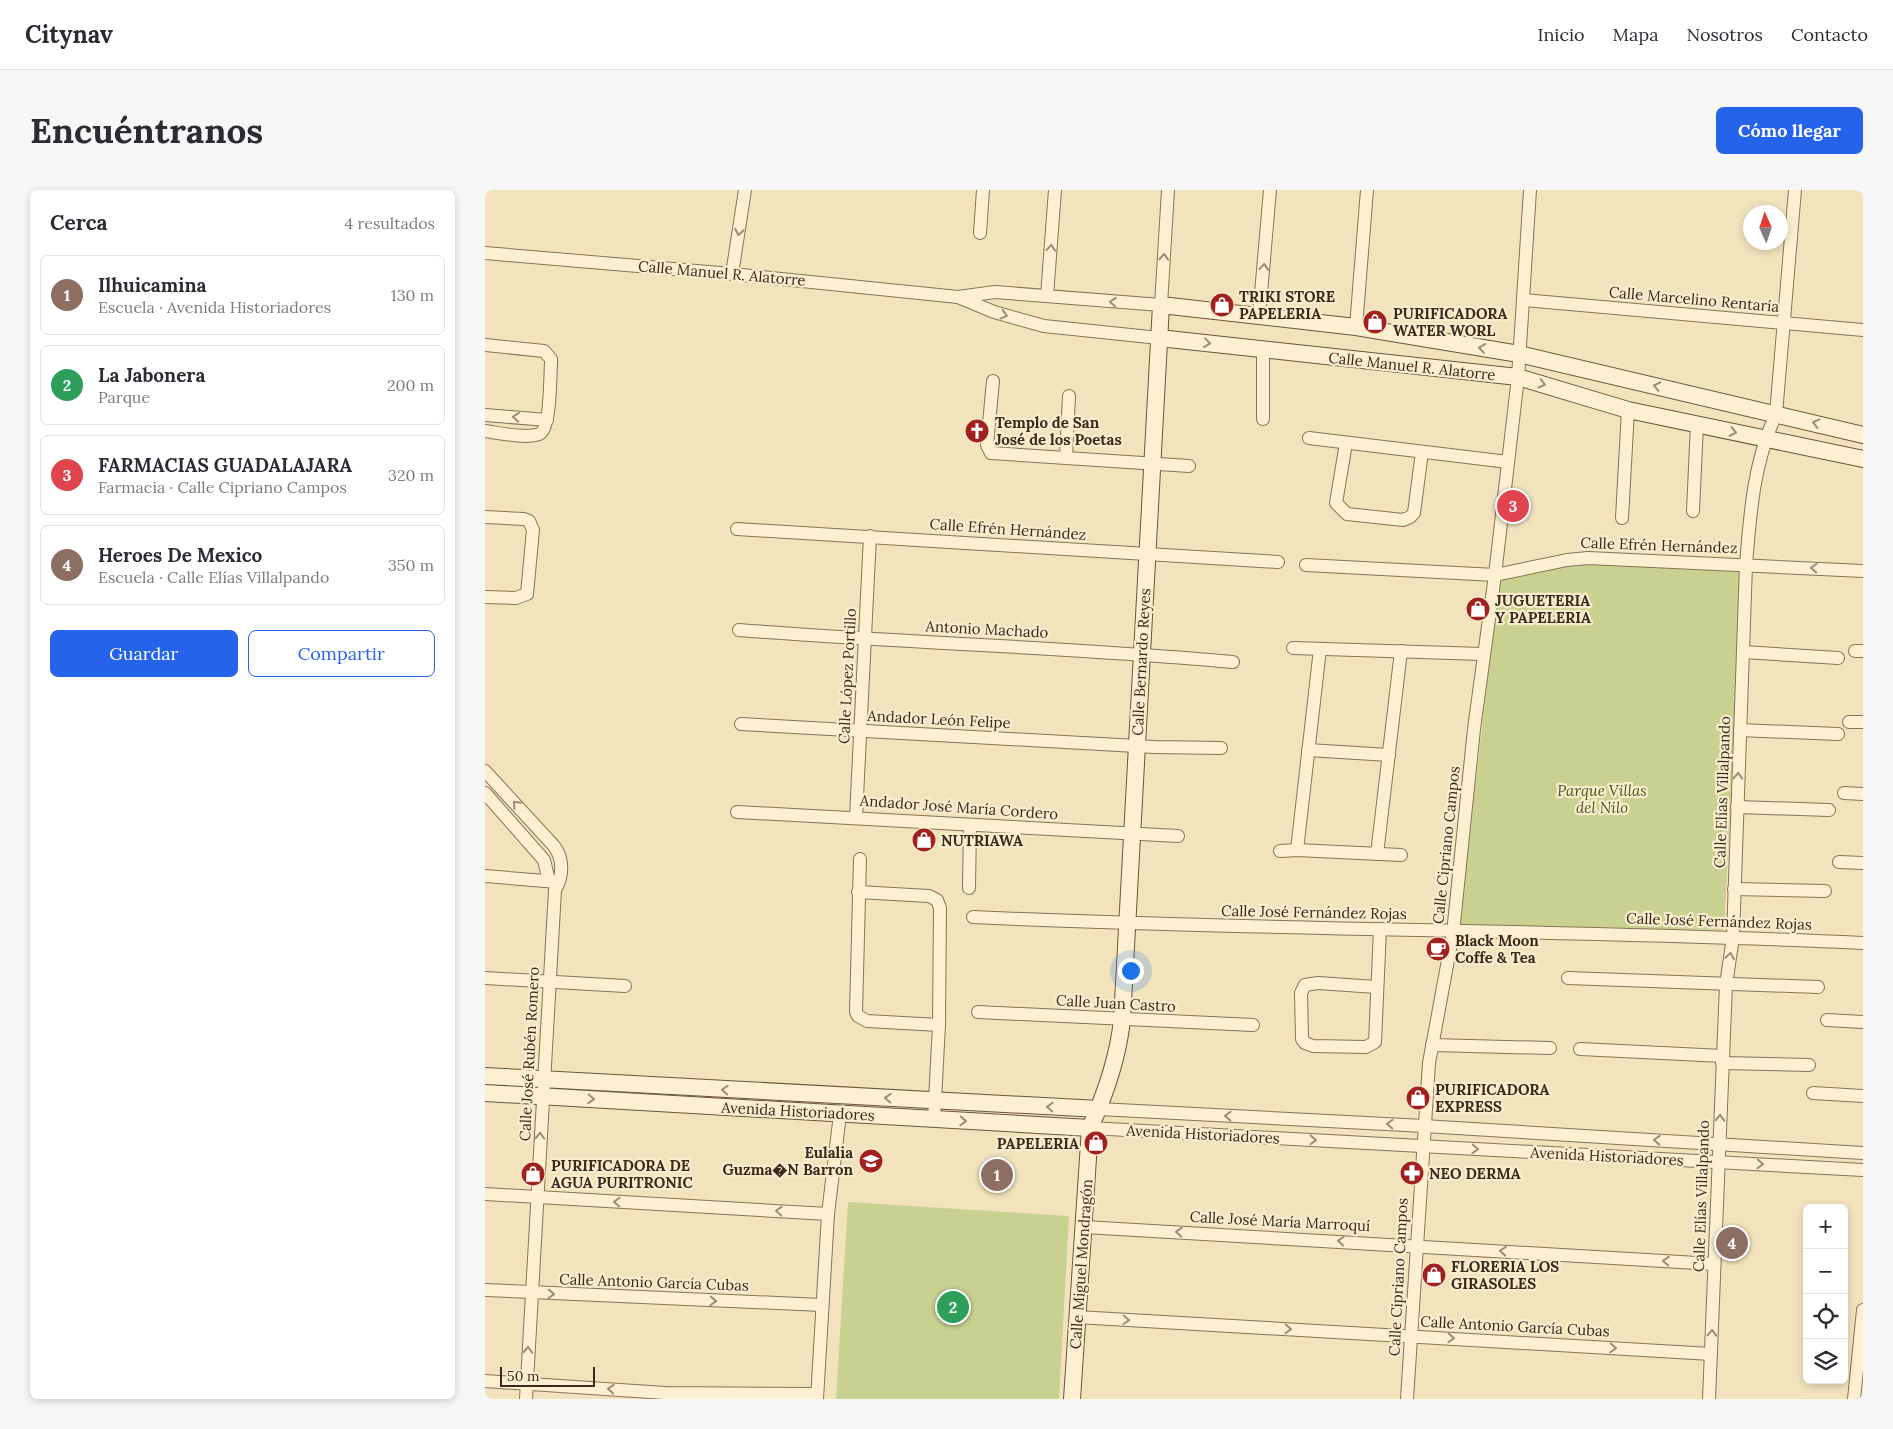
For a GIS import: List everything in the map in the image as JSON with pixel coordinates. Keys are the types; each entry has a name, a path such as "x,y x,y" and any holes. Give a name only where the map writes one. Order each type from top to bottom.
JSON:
{"street":[{"path":"732,274 745,190"},
{"path":"979,233 983,190"},
{"path":"1047,296 1055,190"},
{"name":"Calle Bernardo Reyes","path":"1089,1128 1099,1109 1120,1039 1122,1020 1167,190"},
{"path":"1259,316 1270,190"},
{"path":"1356,327 1367,190"},
{"name":"Calle Cipriano Campos","path":"1407,1399 1415,1245 1432,1045 1453,933 1482,654 1495,575 1518,377 1530,190"},
{"name":"Calle Elías Villalpando","path":"1709,1399 1726,985 1733,937 1746,565 1751,508 1765,438 1776,414 1795,190"},
{"name":"Calle Manuel R. Alatorre","path":"485,253 732,274 958,297 995,292 1047,296 1356,327 1519,354 1863,434"},
{"name":"Calle Manuel R. Alatorre","path":"958,297 994,312 1044,326 1518,377 1628,410 1863,460"},
{"name":"Calle Marcelino Rentaría","path":"1523,300 1863,330"},
{"path":"485,345 539,350 548,354 551,364 545,430 537,435 485,432"},
{"path":"1263,350 1263,418"},
{"path":"993,381 988,452 994,454 1189,466"},
{"path":"1066,457 1069,396"},
{"path":"1622,518 1628,410"},
{"path":"485,415 547,420"},
{"path":"1693,511 1697,424"},
{"path":"1309,438 1508,462"},
{"path":"1346,443 1336,503 1347,514 1403,520 1410,517 1414,513 1422,452"},
{"path":"485,516 524,519 529,521 533,530 529,591 523,597 516,598 485,597"},
{"name":"Calle Efrén Hernández","path":"737,529 1278,562"},
{"name":"Calle López Portillo","path":"855,817 871,536"},
{"name":"Calle Efrén Hernández","path":"1306,565 1495,575 1579,558 1863,571"},
{"name":"Antonio Machado","path":"739,630 865,640 1141,654 1233,662"},
{"path":"1293,648 1482,654"},
{"path":"1297,850 1320,649"},
{"path":"1377,854 1401,651"},
{"path":"1743,652 1838,658"},
{"path":"1849,722 1863,722"},
{"name":"Andador León Felipe","path":"741,724 1136,746 1221,748"},
{"path":"1740,730 1838,734"},
{"path":"1309,750 1389,756"},
{"path":"485,771 560,856 554,884"},
{"path":"485,793 527,838 544,860 554,884"},
{"path":"1844,793 1863,794"},
{"path":"1737,807 1829,810"},
{"name":"Andador José María Cordero","path":"737,812 1178,836"},
{"path":"969,888 970,825"},
{"path":"527,838 538,829"},
{"path":"1280,851 1297,850 1401,855"},
{"path":"860,859 855,1008 858,1016 867,1021 939,1025"},
{"path":"1839,862 1863,863"},
{"path":"485,876 554,884"},
{"name":"Calle José Rubén Romero","path":"526,1399 554,884"},
{"path":"1735,889 1825,891"},
{"path":"859,892 929,896 937,900 940,908 939,1025 935,1119"},
{"name":"Calle José Fernández Rojas","path":"973,917 1126,925 1453,933 1575,932 1863,943"},
{"path":"1376,987 1318,983 1305,985 1301,993 1302,1039 1305,1043 1313,1046 1366,1047 1375,1042 1380,930"},
{"path":"485,978 625,986"},
{"path":"1568,978 1818,987"},
{"name":"Calle Juan Castro","path":"978,1012 1253,1025"},
{"path":"1827,1020 1863,1022"},
{"path":"1432,1045 1549,1048"},
{"path":"1580,1049 1809,1065"},
{"path":"485,1076 543,1088"},
{"path":"485,1093 543,1088"},
{"name":"Avenida Historiadores","path":"543,1088 936,1100 1863,1152"},
{"name":"Avenida Historiadores","path":"543,1088 840,1114 1863,1170"},
{"path":"1813,1093 1863,1096"},
{"path":"485,1381 665,1396 817,1397 821,1305 828,1214 840,1114"},
{"name":"Calle Miguel Mondragón","path":"1072,1399 1089,1128"},
{"path":"485,1194 828,1214"},
{"name":"Calle José María Marroquí","path":"1083,1227 1714,1264"},
{"name":"Calle Antonio García Cubas","path":"485,1290 821,1305"},
{"path":"1854,1399 1863,1310"},
{"name":"Calle Antonio García Cubas","path":"1077,1317 1711,1354"}],"green space":[{"name":"Parque Villas del Nilo","path":"1575,560 1743,567 1724,930 1459,927 1499,579"},
{"path":"848,1202 1069,1216 1059,1399 836,1399"}],"place":[{"name":"TRIKI STORE PAPELERIA","path":"1222,305"},
{"name":"PURIFICADORA WATER WORL","path":"1375,322"},
{"name":"Templo de San José de los Poetas","path":"977,431"},
{"name":"FARMACIAS GUADALAJARA","path":"1513,506"},
{"name":"JUGUETERIA Y PAPELERIA","path":"1478,609"},
{"name":"NUTRIAWA","path":"924,840"},
{"name":"Black Moon Coffe & Tea","path":"1438,949"},
{"name":"PURIFICADORA EXPRESS","path":"1418,1098"},
{"name":"PAPELERIA","path":"1096,1143"},
{"name":"Eulalia Guzma�N Barron","path":"871,1161"},
{"name":"NEO DERMA","path":"1412,1173"},
{"name":"PURIFICADORA DE AGUA PURITRONIC","path":"533,1174"},
{"name":"Ilhuicamina","path":"997,1175"},
{"name":"Heroes De Mexico","path":"1732,1243"},
{"name":"FLORERIA LOS GIRASOLES","path":"1434,1275"},
{"name":"La Jabonera","path":"953,1307"}]}
